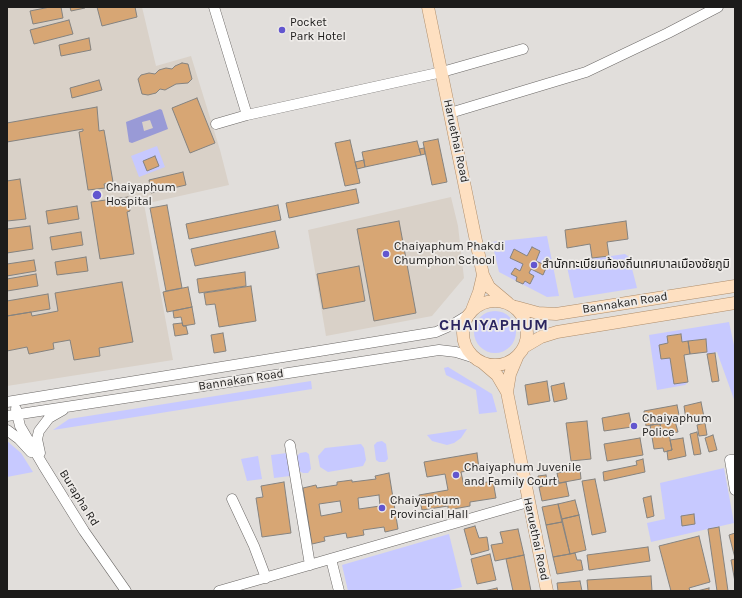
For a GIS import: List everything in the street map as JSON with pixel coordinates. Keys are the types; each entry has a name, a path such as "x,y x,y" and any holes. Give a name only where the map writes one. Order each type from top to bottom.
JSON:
{"main road":[{"name":"Haruethai Road","path":"428,7 483,275 489,287 512,305"},
{"name":"Haruethai Road","path":"471,312 480,292 483,275"},
{"name":"Bannakan Road","path":"512,305 538,313 556,314 735,286"},
{"path":"490,301 512,305 522,314 528,330 522,351 503,364 493,365 479,360 468,350 464,340 463,330 471,312 480,304 490,301"},
{"name":"Bannakan Road","path":"522,351 541,337 557,332 735,303"},
{"name":"Haruethai Road","path":"507,392 510,374 522,351"},
{"name":"Haruethai Road","path":"479,360 497,375 507,392 547,591"}],"street":[{"path":"214,7 247,115"},
{"path":"450,113 586,72 668,34 718,7"},
{"path":"216,124 247,115 442,72 523,49"},
{"name":"Bannakan Road","path":"11,402 436,332 452,326 471,312"},
{"path":"358,345 360,362"},
{"name":"Bannakan Road","path":"12,415 439,350 456,352 479,360"},
{"path":"243,364 246,380"},
{"path":"102,387 104,401"},
{"name":"Burapha Rd","path":"11,402 12,415 84,531 126,591"},
{"path":"43,465 38,447 39,431 49,418 58,412 78,405"},
{"path":"7,430 19,439 43,465"},
{"path":"290,445 310,565"},
{"path":"735,460 730,460 735,490"},
{"path":"232,499 254,546 266,578"},
{"path":"219,591 528,502"},
{"path":"331,559 339,591"}],"shaded area":[{"name":"Chaiyaphum Hospital","path":"7,7 142,7 156,66 191,56 220,150 229,185 144,204 173,360 7,386"},
{"path":"160,109 162,110 168,129 132,143 129,142 126,122","holes":["150,120 153,128 144,131 142,122"]},
{"path":"157,146 165,167 139,177 131,156"},
{"name":"Chaiyaphum Phakdi Chumphon School","path":"451,197 458,226 464,278 432,316 326,336 308,230"},
{"path":"547,236 559,296 547,297 499,272 492,242"},
{"path":"625,254 629,257 637,288 574,298 567,267 570,262"},
{"path":"491,311 499,311 507,314 513,320 516,332 513,344 507,350 499,353 491,353 483,350 477,344 474,336 474,328 477,320 483,314"},
{"path":"729,322 735,350 735,402 717,352 707,354 705,339 682,342 680,334 667,336 670,358 688,382 685,385 657,390 649,335"},
{"path":"448,367 492,394 497,412 479,414 476,390 446,375 444,368"},
{"path":"311,381 312,389 53,430 69,419"},
{"path":"467,429 461,438 454,443 447,445 432,441 427,435"},
{"path":"7,441 21,453 33,472 7,477"},
{"path":"382,441 386,444 388,459 385,462 379,462 376,460 374,445 377,442"},
{"path":"361,444 364,448 366,460 363,466 328,472 320,467 318,456 325,448"},
{"path":"306,452 309,454 311,469 308,473 303,473 299,471 297,456 300,453"},
{"path":"287,453 290,476 274,478 271,455"},
{"path":"258,456 262,479 247,481 241,459"},
{"path":"724,468 734,523 651,542 647,523 665,519 660,483"},
{"path":"449,534 462,587 446,591 348,591 342,565"}],"building":[{"path":"50,7 61,7 63,18 33,24 30,11"},
{"path":"70,7 85,7 85,8 71,11"},
{"path":"97,7 135,7 137,17 102,26"},
{"path":"69,20 73,34 34,44 30,30"},
{"path":"89,38 91,50 61,56 59,45"},
{"path":"182,63 188,64 192,79 188,83 176,84 165,90 160,89 156,93 148,95 142,94 138,79 141,75 149,73 155,74 159,70 166,68 172,69"},
{"path":"99,80 102,90 72,98 70,88"},
{"path":"197,98 215,143 190,153 172,108"},
{"path":"97,107 99,131 104,130 113,182 104,184 105,188 88,190 79,132 83,131 83,129 7,142 7,123"},
{"path":"438,139 447,182 432,185 423,142"},
{"path":"350,140 360,183 345,186 335,143"},
{"path":"417,141 421,155 365,167 362,152"},
{"path":"424,148 425,154 421,155 419,149"},
{"path":"155,156 159,166 147,171 143,161"},
{"path":"364,160 365,167 357,169 355,162"},
{"path":"183,172 186,185 151,193 149,180"},
{"path":"20,179 26,219 7,221 7,181"},
{"path":"356,189 359,203 289,218 286,203"},
{"path":"128,197 130,211 127,212 134,254 100,259 91,202"},
{"path":"167,205 182,288 166,291 150,208"},
{"path":"278,205 281,220 189,239 186,224"},
{"path":"77,206 79,219 48,224 46,211"},
{"path":"399,221 416,313 374,321 357,229"},
{"path":"626,221 628,239 607,242 609,256 592,258 590,244 567,248 565,230"},
{"path":"30,226 33,249 7,253 7,229"},
{"path":"275,231 279,248 195,266 191,249"},
{"path":"81,232 83,245 52,250 50,237"},
{"name":"สำนักทะเบียนท้องถิ่นเทศบาลเมืองชัยภูมิ","path":"532,247 540,251 536,261 547,266 543,275 531,269 529,273 534,276 530,284 525,281 523,284 516,281 517,277 511,274 515,268 520,271 523,264 510,258 514,249 527,256"},
{"path":"86,257 88,271 57,275 55,262"},
{"path":"34,260 36,271 7,276 7,264"},
{"path":"359,266 365,301 323,309 317,274"},
{"path":"245,272 246,286 199,293 197,279"},
{"path":"36,274 38,286 7,291 7,279"},
{"path":"122,282 133,342 99,348 100,356 74,360 70,340 53,343 54,349 29,354 27,347 7,351 7,316 31,312 32,316 58,311 55,293"},
{"path":"251,286 256,321 219,327 215,304 206,305 204,293"},
{"path":"188,287 192,307 167,312 163,292"},
{"path":"48,294 50,309 7,316 7,301"},
{"path":"192,307 195,324 183,326 181,317 174,318 173,311"},
{"path":"182,323 183,326 186,326 188,334 175,336 173,324"},
{"path":"223,333 226,351 214,353 211,335"},
{"path":"681,334 682,342 688,341 690,354 684,355 688,382 674,384 670,358 661,359 659,345 668,343 667,336"},
{"path":"706,339 707,352 690,354 688,341"},
{"path":"715,353 719,381 712,382 707,354"},
{"path":"547,381 550,401 528,405 525,385"},
{"path":"564,383 567,399 554,402 551,386"},
{"path":"701,402 704,417 686,420 684,406"},
{"path":"677,405 680,420 646,426 644,411"},
{"path":"629,413 632,427 604,431 602,418"},
{"path":"587,421 591,459 571,461 566,423"},
{"path":"675,421 678,432 662,435 660,424"},
{"path":"705,423 707,435 699,436 697,425"},
{"path":"660,424 662,435 669,434 672,450 664,452 663,448 654,449 650,425"},
{"path":"697,432 701,454 694,455 690,434"},
{"path":"713,435 717,450 709,452 705,438"},
{"path":"640,438 643,455 607,461 604,444"},
{"path":"683,438 686,456 668,460 667,451 672,450 670,440"},
{"path":"477,453 479,469 461,472 464,486 493,481 496,498 470,502 470,506 448,510 448,506 422,510 419,495 448,490 445,474 427,477 424,462"},
{"path":"643,459 645,472 604,481 603,472 637,465 636,461"},
{"path":"580,469 581,479 559,483 557,473"},
{"name":"Chaiyaphum Provincial Hall","path":"389,473 398,529 385,532 384,527 363,530 364,535 347,538 346,533 324,537 325,541 312,544 303,488 316,485 317,488 337,485 337,482 352,480 352,482 376,479 375,476","holes":["379,495 380,506 359,509 358,498","340,501 342,512 321,516 319,504"]},
{"path":"546,475 548,485 539,487 538,476"},
{"path":"595,479 606,532 592,535 582,481"},
{"path":"284,482 291,533 262,537 256,498 263,497 261,486"},
{"path":"566,482 569,496 542,501 539,487"},
{"path":"651,496 654,516 647,518 643,498"},
{"path":"575,500 579,515 562,519 558,504"},
{"path":"558,504 562,522 546,525 542,507"},
{"path":"694,514 695,524 682,526 681,516"},
{"path":"579,515 586,550 570,554 562,519"},
{"path":"562,522 570,554 553,557 546,525"},
{"path":"475,526 479,538 487,537 489,550 471,555 464,529"},
{"path":"719,527 728,591 717,591 708,529"},
{"path":"518,529 524,555 495,561 491,545 503,543 500,532"},
{"path":"735,533 735,558 729,535"},
{"path":"699,536 710,582 689,588 690,591 671,591 659,546"},
{"path":"648,547 650,561 589,570 587,555"},
{"path":"575,553 577,560 581,560 583,570 557,574 553,557"},
{"path":"490,554 496,580 477,584 471,559"},
{"path":"524,555 531,591 513,591 506,559"},
{"path":"735,559 735,582 731,560"},
{"path":"651,576 652,591 588,591 587,580"},
{"path":"580,581 582,591 558,591 557,583"},
{"path":"497,588 498,591 484,591"},
{"path":"709,588 709,591 697,591"}],"place":[{"name":"Pocket Park Hotel","path":"282,30"},
{"name":"Chaiyaphum Hospital","path":"97,195"},
{"name":"Chaiyaphum Phakdi Chumphon School","path":"386,254"},
{"name":"สำนักทะเบียนท้องถิ่นเทศบาลเมืองชัยภูมิ","path":"534,265"},
{"name":"Chaiyaphum Police","path":"634,426"},
{"name":"Chaiyaphum Juvenile and Family Court","path":"456,475"},
{"name":"Chaiyaphum Provincial Hall","path":"382,508"}],"district":[{"name":"CHAIYAPHUM","path":"494,325"}]}
